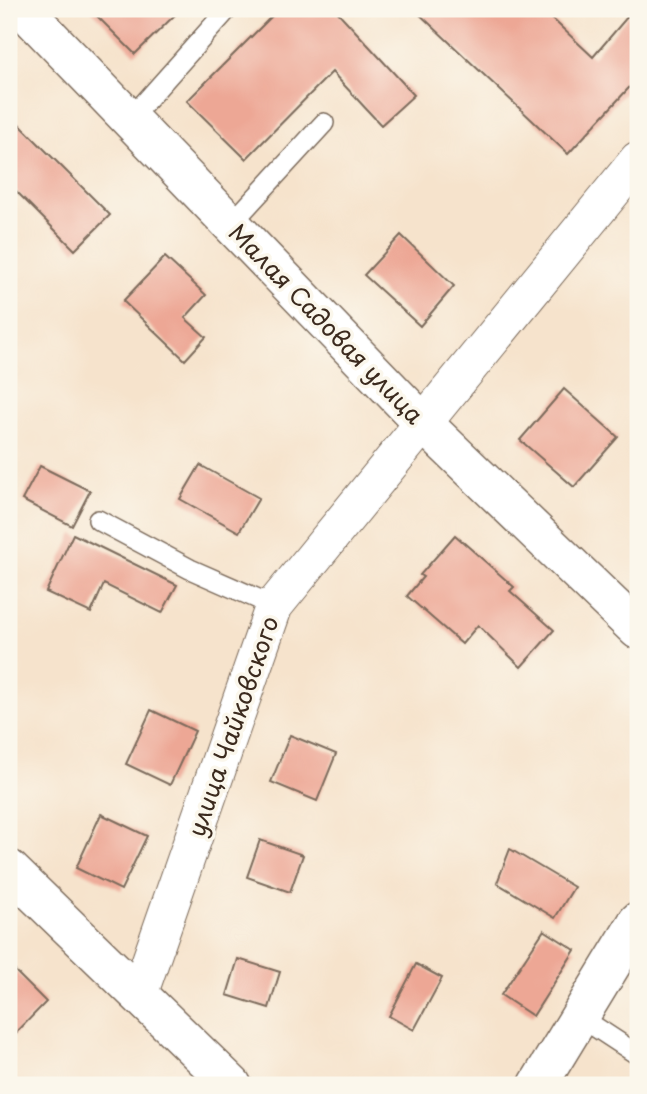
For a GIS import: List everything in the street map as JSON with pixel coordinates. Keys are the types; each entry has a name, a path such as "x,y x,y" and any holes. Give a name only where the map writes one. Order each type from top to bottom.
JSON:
{"main road":[{"name":"Малая Садовая улица","path":"23,9 422,422 638,630"},
{"path":"9,869 232,1085"},
{"path":"538,1085 638,921"}],"street":[{"name":"улица Чайковского","path":"139,993 274,606 638,160"}],"lane":[{"path":"130,120 228,9"},
{"path":"231,224 324,123"},
{"path":"97,520 190,569 274,606"},
{"path":"580,1017 638,1055"}],"building":[{"path":"90,9 181,9 135,54"},
{"path":"279,9 335,9 414,95 381,125 332,72 246,159 187,101"},
{"path":"414,9 542,9 593,57 634,9 638,9 638,78 568,154"},
{"path":"9,114 110,215 75,250 9,184"},
{"path":"401,235 454,286 420,326 364,275"},
{"path":"165,257 206,295 185,318 206,337 185,360 123,301"},
{"path":"564,389 618,437 574,487 520,440"},
{"path":"200,465 259,498 239,532 180,499"},
{"path":"40,466 90,491 72,526 22,500"},
{"path":"73,534 177,585 162,613 104,584 91,613 46,592"},
{"path":"455,535 514,587 510,591 554,630 521,667 478,625 462,644 407,596 423,577 420,575"},
{"path":"151,710 195,731 170,785 126,764"},
{"path":"290,735 336,754 317,801 271,782"},
{"path":"101,814 147,836 121,890 76,868"},
{"path":"260,840 303,855 290,892 247,877"},
{"path":"510,849 574,887 555,918 497,883"},
{"path":"544,930 575,950 533,1016 501,995"},
{"path":"238,959 280,972 269,1008 227,995"},
{"path":"416,964 442,978 414,1030 389,1016"},
{"path":"9,965 46,1002 9,1040"}]}
